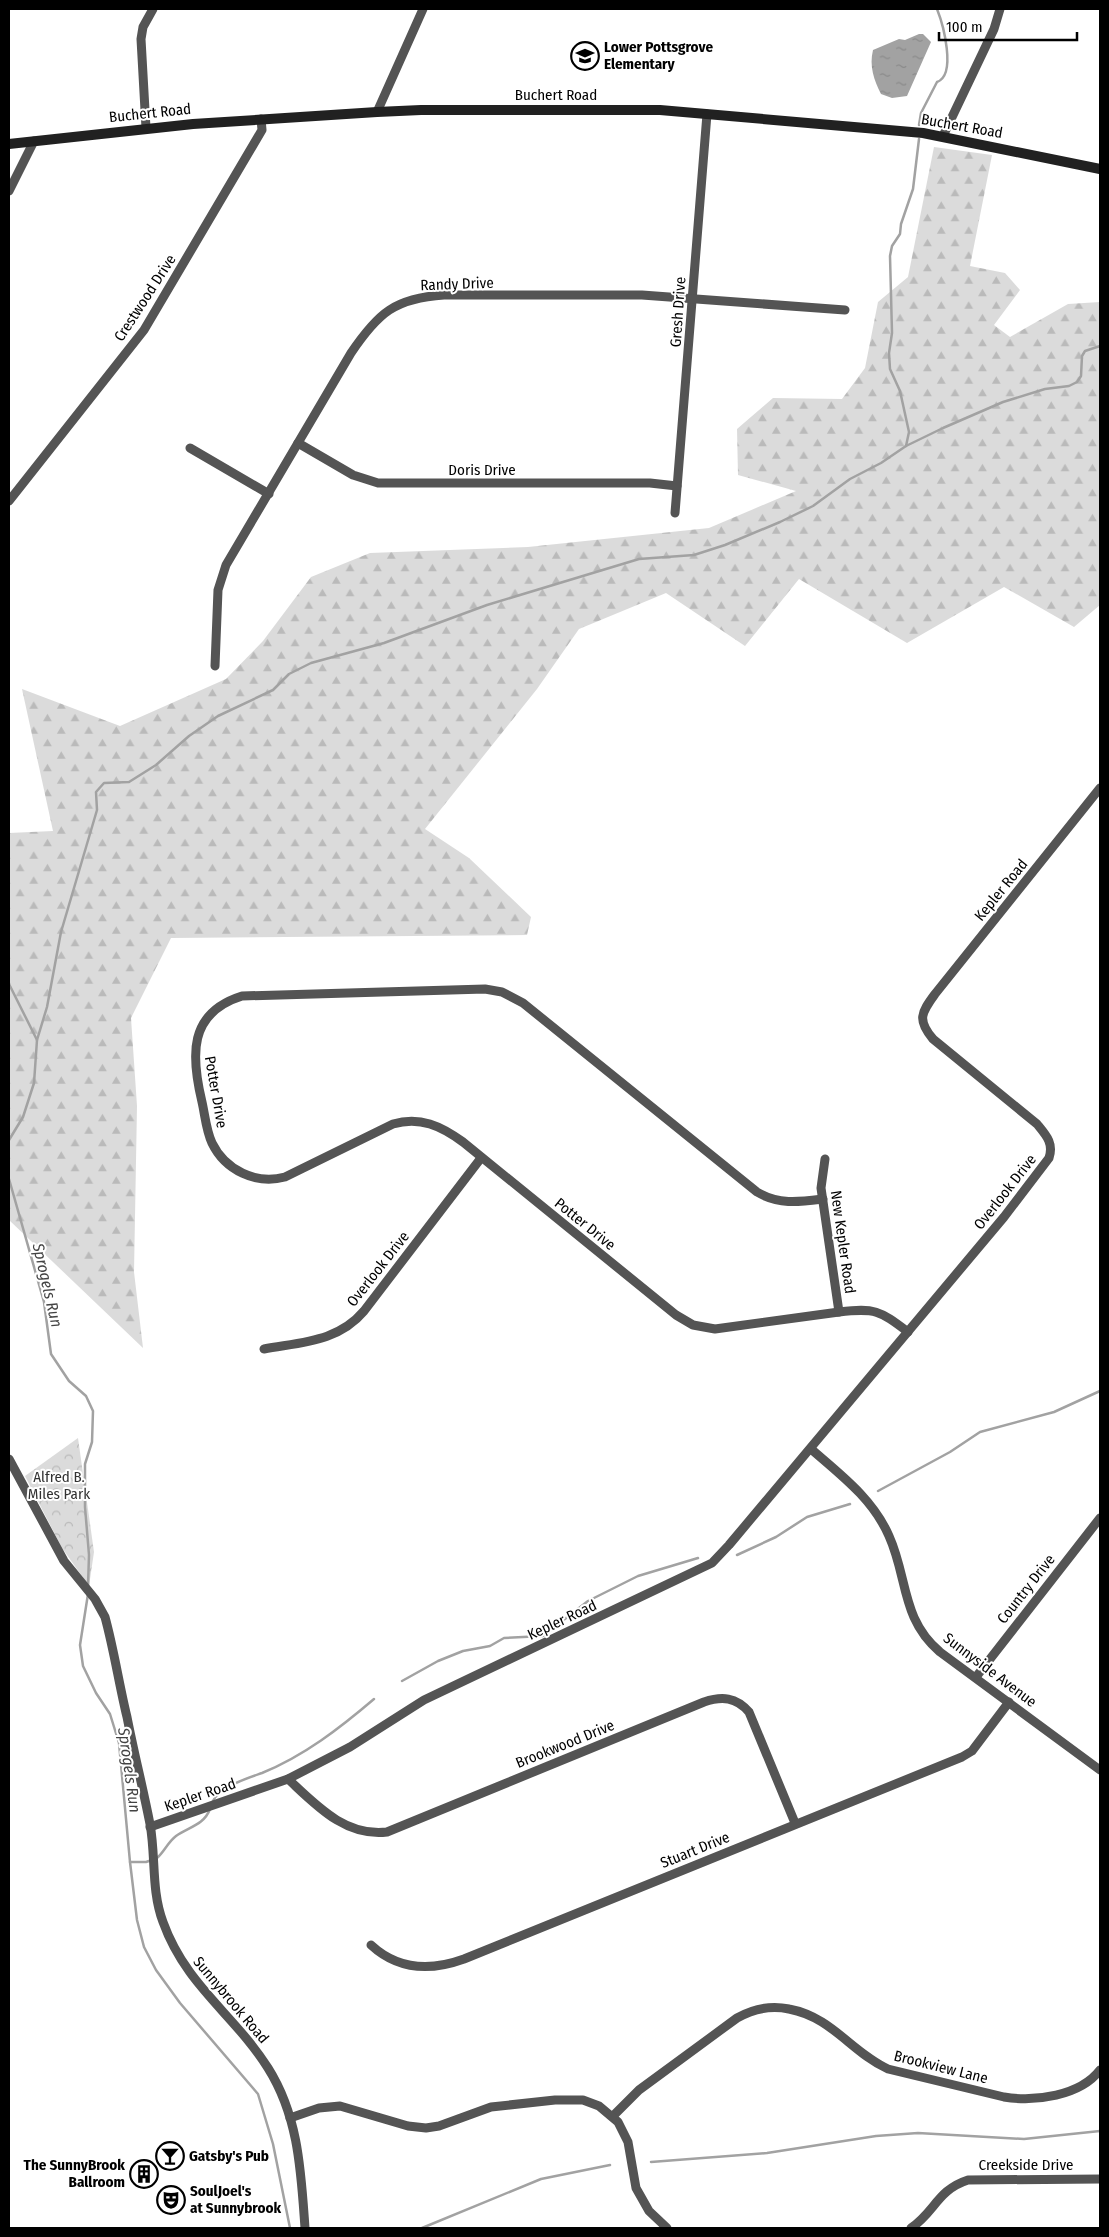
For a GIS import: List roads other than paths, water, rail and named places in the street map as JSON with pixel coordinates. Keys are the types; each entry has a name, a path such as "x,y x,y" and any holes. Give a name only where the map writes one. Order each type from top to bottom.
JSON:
{"street":[{"path":"146,128 141,38 143,27 153,9"},
{"path":"378,112 423,9"},
{"path":"943,136 994,29 1000,9"},
{"name":"Buchert Road","path":"9,144 146,128 378,112 421,110 644,110 943,136 1100,169"},
{"name":"Gresh Drive","path":"675,513 707,114"},
{"name":"Crestwood Drive","path":"9,500 149,323 262,130 261,119"},
{"path":"9,191 34,140"},
{"name":"Randy Drive","path":"215,666 218,590 226,565 369,326 383,314 403,302 444,295 642,295 845,310"},
{"name":"Doris Drive","path":"298,443 353,475 378,483 650,483 677,486"},
{"path":"190,448 269,494"},
{"name":"Kepler Road","path":"924,1009 1100,788"},
{"name":"Potter Drive","path":"823,1200 788,1203 773,1200 757,1192 523,1003 502,992 485,989 251,995 228,1001 212,1013 201,1028 195,1046 194,1065 210,1136 220,1156 231,1167 244,1174 266,1180 290,1176 386,1127 412,1121 428,1122 446,1130 676,1315 693,1325 710,1329 722,1329 839,1312"},
{"name":"Overlook Drive","path":"908,1332 1022,1194 1048,1160 1051,1152 1050,1141 1037,1124 933,1039 923,1025 924,1009"},
{"name":"Overlook Drive","path":"264,1349 330,1336 350,1326 364,1311 481,1158"},
{"name":"New Kepler Road","path":"825,1159 822,1178 823,1200 839,1312 874,1310 891,1319 908,1332"},
{"name":"Kepler Road","path":"150,1827 288,1779 350,1747 424,1700 712,1563 811,1449 908,1332"},
{"name":"Sunnyside Avenue","path":"811,1449 853,1485 880,1520 893,1546 907,1600 922,1634 940,1652 1100,1770"},
{"name":"Sunnybrook Road","path":"9,1459 48,1534 78,1579 96,1599 108,1628 150,1827 158,1905 176,1952 194,1981 269,2069 290,2118 300,2158 305,2228"},
{"name":"Country Drive","path":"976,1677 1100,1518"},
{"name":"Brookwood Drive","path":"288,1779 328,1815 351,1828 369,1833 387,1832 704,1702 726,1698 739,1702 749,1712 795,1823"},
{"name":"Stuart Drive","path":"371,1946 380,1954 404,1964 427,1968 445,1966 967,1754 972,1751 1010,1702"},
{"name":"Brookview Lane","path":"613,2116 639,2090 720,2029 748,2012 764,2008 785,2008 814,2016 877,2063 888,2069 1004,2097 1015,2099 1038,2097 1072,2090 1091,2079 1100,2070"},
{"path":"290,2118 319,2108 340,2106 408,2126 426,2128 439,2126 491,2107 575,2098 599,2106 618,2122 628,2142 636,2188 649,2211 667,2228"},
{"name":"Creekside Drive","path":"911,2228 921,2220 941,2195 953,2186 968,2180 1100,2179"}],"water":[{"path":"923,34 931,42 907,96 892,98 881,94 873,73 873,50 899,39 905,40"}],"waterway":[{"path":"919,125 921,113 937,82 943,77 946,70 947,48 937,9"},
{"path":"906,446 909,432 900,391 890,369 889,353 892,333 890,256 892,246 900,234 901,224 913,189 919,139"},
{"path":"37,1040 47,1007 61,932 97,810 96,792 104,783 129,782 156,765 189,736 218,716 273,690 289,674 311,663 384,643 487,605 639,559 694,555 725,545 780,522 813,506 850,479 881,463 906,446 943,428 1003,402 1045,389 1069,386 1077,382 1081,376 1082,356 1085,351 1100,346"},
{"name":"Sprogels Run","path":"9,984 37,1040 34,1083 23,1117 9,1140"},
{"name":"Sprogels Run","path":"9,1179 44,1302 51,1354 69,1381 86,1396 93,1411 92,1442 85,1464 85,1507 89,1555 88,1586"},
{"path":"878,1491 950,1452 980,1432 1054,1412 1100,1391"},
{"path":"737,1555 776,1537 807,1517 850,1504"},
{"path":"402,1681 438,1661 463,1651 490,1646 504,1638 543,1636 588,1601 638,1576 698,1558"},
{"name":"Sprogels Run","path":"88,1594 80,1645 83,1666 96,1693 110,1714 119,1743 137,1920 144,1947 156,1970 180,2003 258,2094 273,2144 290,2228"},
{"path":"213,1801 227,1787 262,1773 307,1750 335,1731 374,1699"},
{"path":"157,1858 173,1838 204,1819 210,1809"},
{"path":"130,1862 152,1860"},
{"path":"651,2162 767,2153 876,2136 918,2133 1024,2139 1100,2131"},
{"path":"422,2228 541,2179 610,2165"}],"place":[{"name":"Lower Pottsgrove Elementary","path":"585,56"},
{"name":"Gatsby's Pub","path":"170,2156"},
{"name":"The SunnyBrook Ballroom","path":"144,2174"},
{"name":"SoulJoel's at Sunnybrook","path":"171,2200"}],"park label":[{"name":"Alfred B. Miles Park","path":"59,1486"}]}
